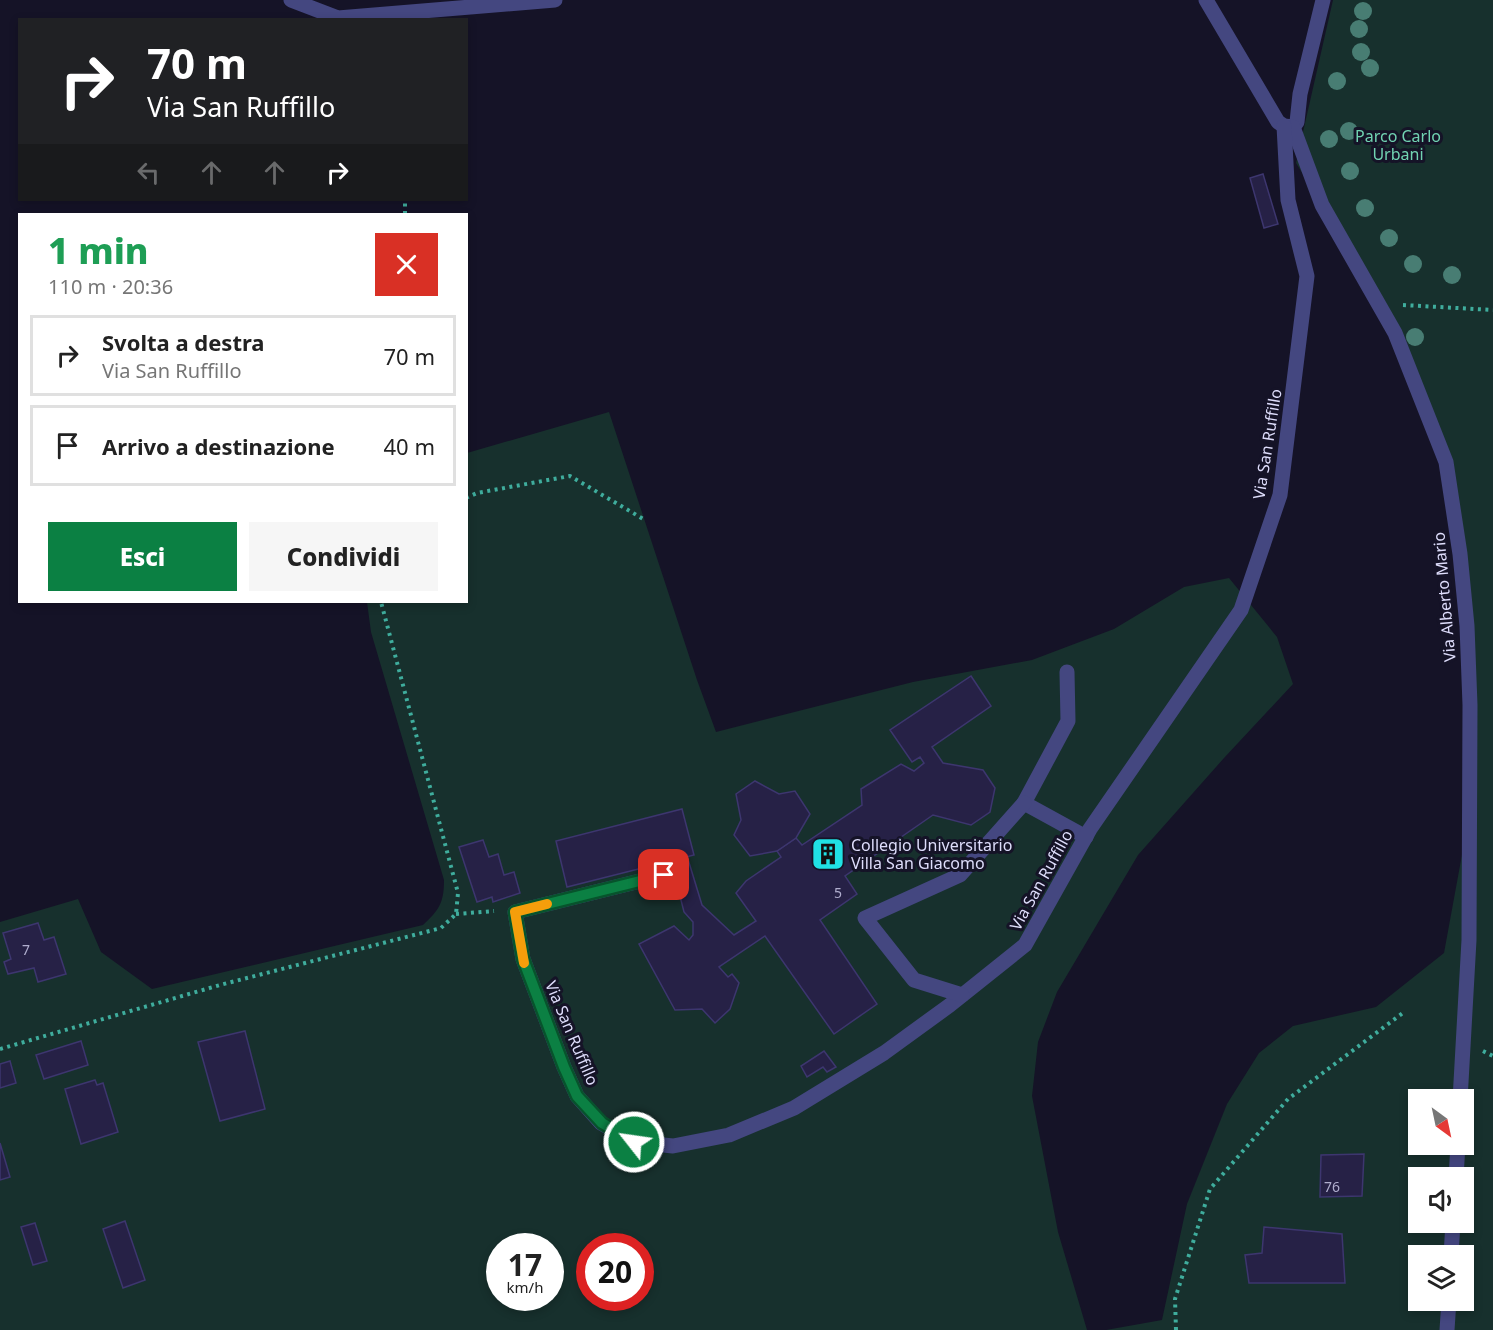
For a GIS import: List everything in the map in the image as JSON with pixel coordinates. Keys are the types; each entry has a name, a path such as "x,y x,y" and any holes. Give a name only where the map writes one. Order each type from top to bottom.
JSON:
{"street":[{"path":"291,0 338,18 555,0"},
{"path":"1206,0 1267,107 1278,122 1288,126"},
{"name":"Via San Ruffillo","path":"515,912 523,959 577,1096 602,1123 634,1142 673,1146 729,1135 794,1108 884,1053 1025,945 1086,837 1241,610 1280,495 1307,276 1288,200 1288,126 1297,122 1300,94 1323,0"},
{"name":"Via Alberto Mario","path":"1288,126 1322,205 1395,333 1446,462 1461,554 1467,626 1470,717 1469,940 1461,1089"},
{"path":"962,995 914,980 865,918 960,875 1024,803 1068,721 1067,672"},
{"path":"1024,803 1086,837"},
{"path":"515,912 664,875"},
{"path":"1447,1330 1448,1311"}],"path":[{"path":"1378,303 1493,310"},
{"path":"468,497 477,492 570,476 645,520"},
{"path":"381,603 458,893 456,914"},
{"path":"0,1050 220,985 441,928 456,914 491,911 515,912"},
{"path":"1176,1330 1175,1299 1210,1189 1288,1099 1404,1012"}],"green space":[{"name":"Parco Carlo Urbani","path":"1333,0 1493,0 1493,1330 1106,1330 1162,1320 1187,1204 1227,1104 1259,1053 1293,1026 1376,1007 1444,953 1470,811 1470,705 1446,462 1395,333 1296,163"},
{"path":"609,412 716,732 913,682 1032,660 1114,629 1184,587 1229,578 1277,637 1293,684 1138,855 1057,992 1038,1042 1032,1096 1058,1232 1087,1330 0,1330 0,922 78,899 101,952 152,989 423,925 437,910 442,900 444,880 371,632 367,603 468,603 468,453"}],"building":[{"path":"1263,174 1278,224 1264,228 1250,178"},
{"name":"Collegio Universitario Villa San Giacomo","path":"971,676 991,706 932,747 943,763 983,770 995,788 990,812 971,825 933,815 845,876 857,894 820,920 877,1004 834,1034 765,936 719,967 728,977 732,974 739,983 730,1009 715,1023 702,1009 675,1010 639,944 674,926 689,940 693,935 693,922 684,912 671,861 687,856 702,905 734,935 756,921 736,893 746,881 781,857 777,851 796,838 802,845 862,805 861,789 901,764 914,771 924,763 920,757 912,762 890,730"},
{"path":"755,781 779,794 795,791 810,814 796,838 777,851 750,856 734,835 741,820 736,794"},
{"path":"682,809 694,855 567,887 556,841"},
{"path":"483,840 489,857 498,854 504,875 514,872 520,893 493,902 492,897 477,902 459,847"},
{"path":"38,923 44,940 54,937 66,974 38,982 34,968 8,974 4,962 11,959 3,933"},
{"path":"245,1031 265,1109 220,1121 198,1042"},
{"path":"81,1041 88,1065 44,1079 36,1055"},
{"path":"824,1051 836,1067 827,1072 823,1067 807,1077 801,1066"},
{"path":"10,1061 16,1083 0,1088 0,1064"},
{"path":"95,1080 97,1085 103,1083 118,1132 81,1144 65,1089"},
{"path":"0,1143 10,1177 0,1180"},
{"path":"1364,1154 1362,1196 1320,1197 1321,1155"},
{"path":"125,1221 145,1280 123,1288 103,1229"},
{"path":"35,1223 47,1261 33,1265 21,1227"},
{"path":"1264,1227 1342,1234 1345,1283 1249,1283 1245,1255 1262,1253"}],"slow traffic":[{"path":"524,963 515,912 547,904"}],"place":[{"name":"Collegio Universitario Villa San Giacomo","path":"828,854"}],"route":[{"path":"634,1142 602,1123 577,1096 523,959 515,912 664,875"}]}
